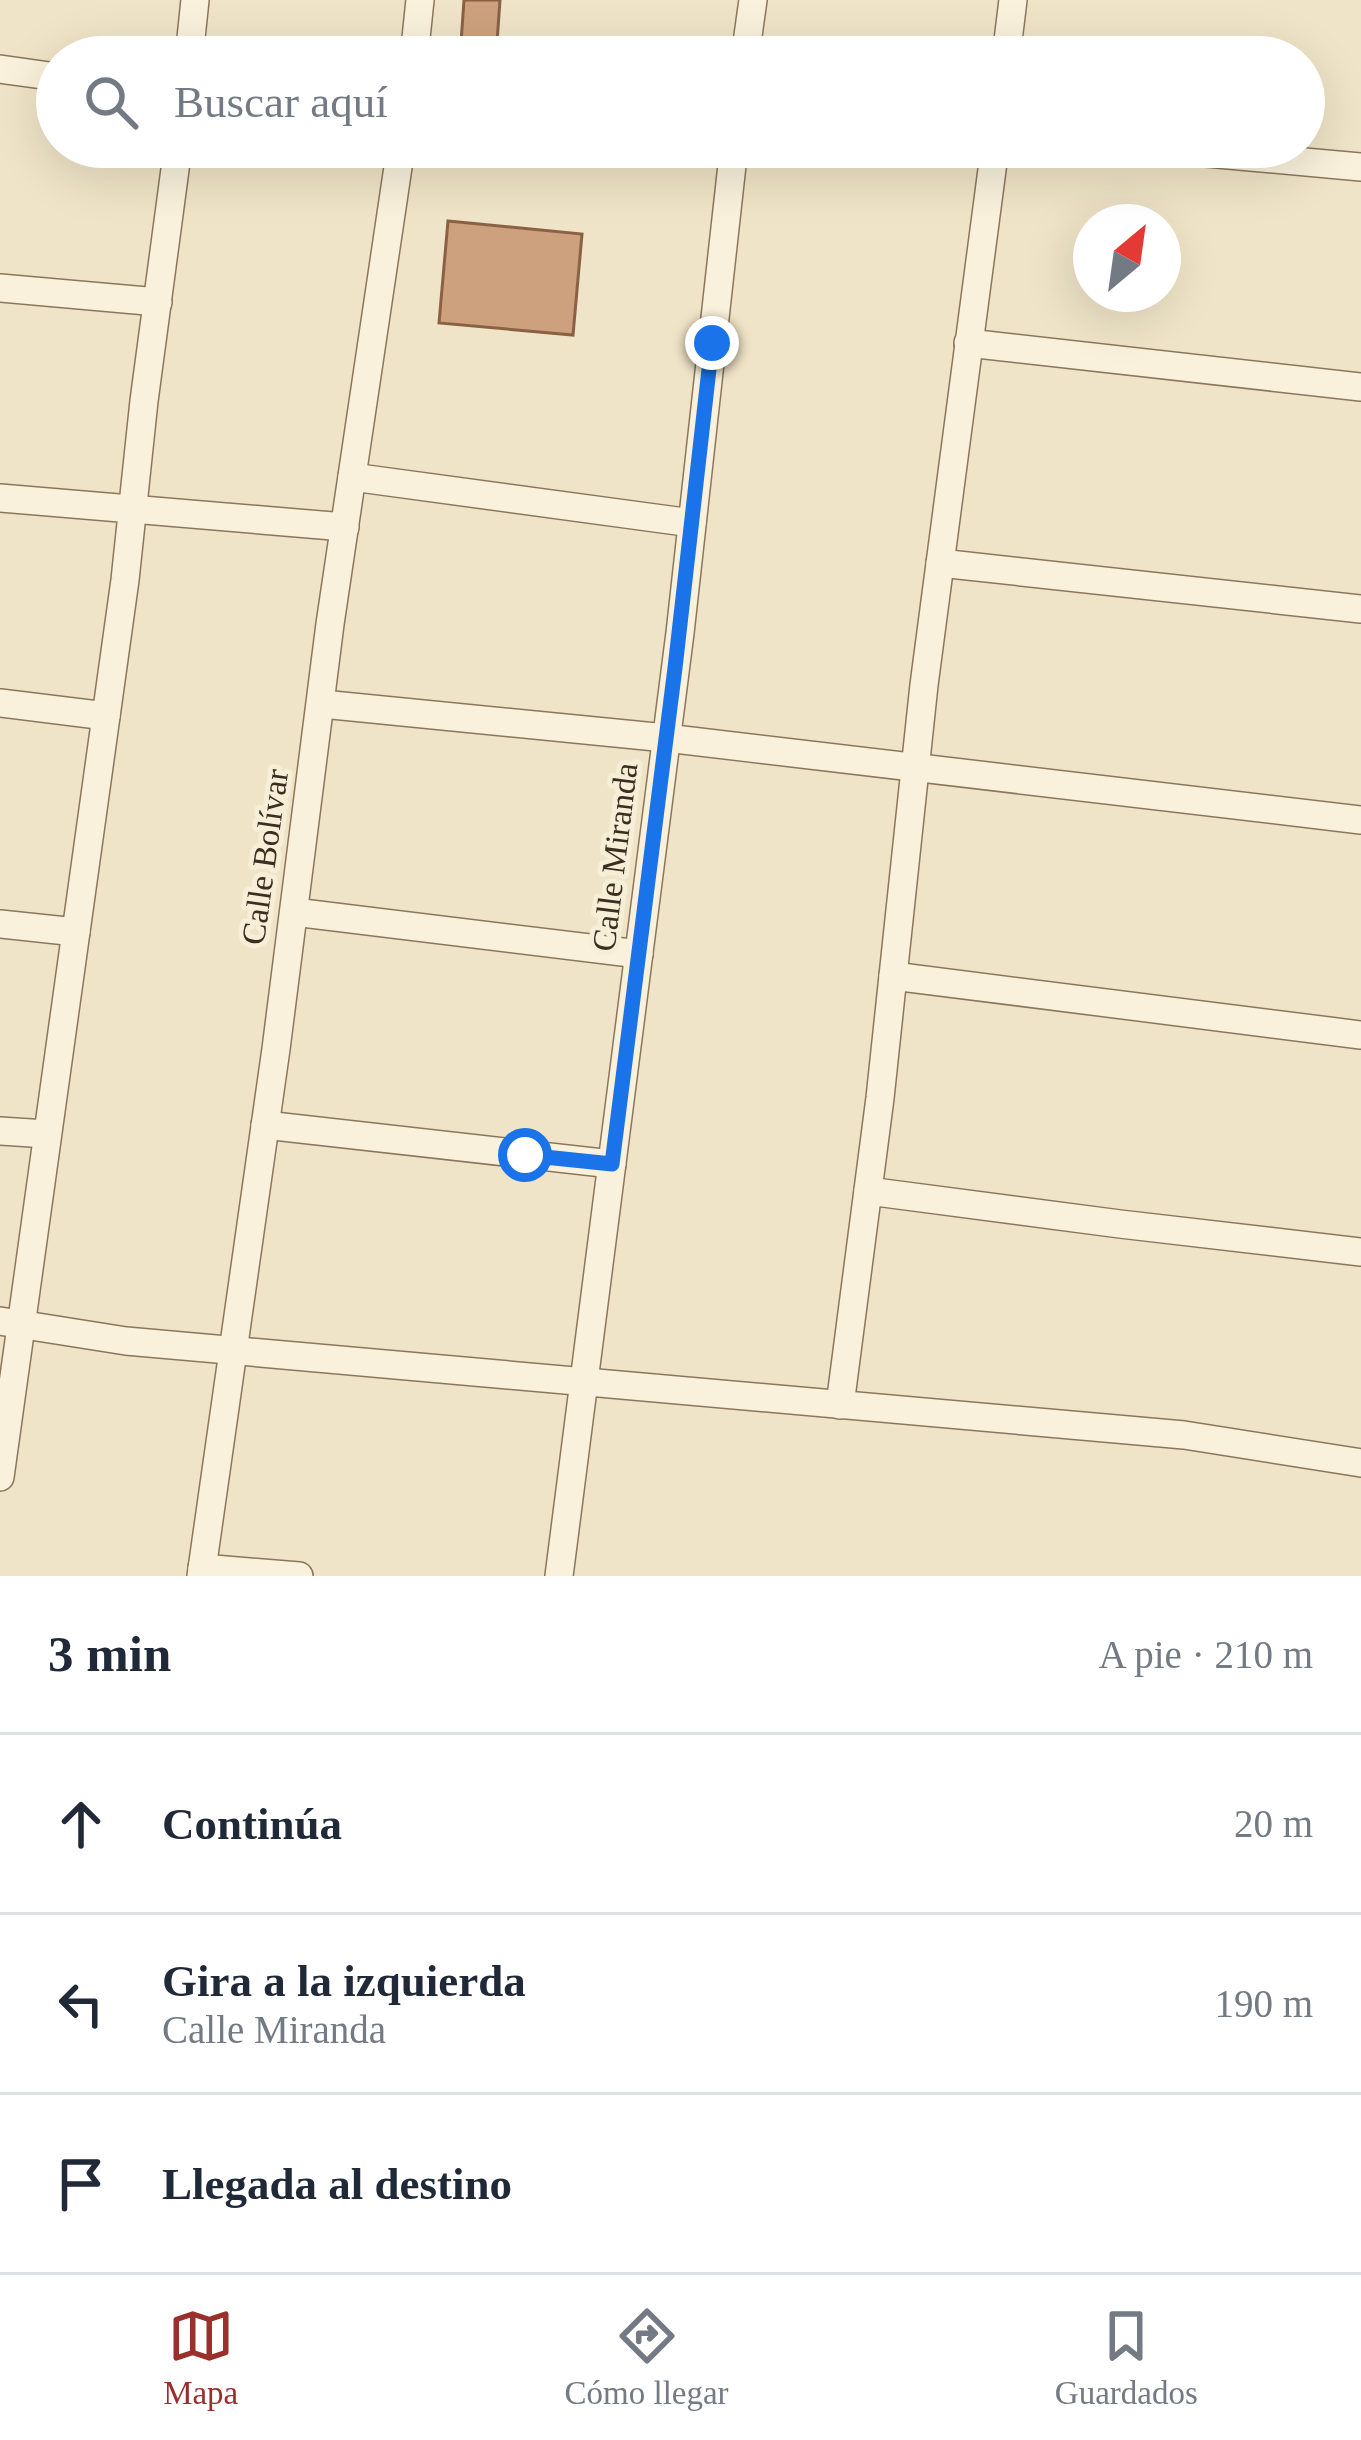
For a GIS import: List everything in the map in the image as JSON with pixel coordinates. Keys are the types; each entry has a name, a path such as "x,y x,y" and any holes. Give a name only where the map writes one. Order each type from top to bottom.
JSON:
{"street":[{"path":"192,36 196,0"},
{"path":"416,36 420,0"},
{"path":"749,36 753,0"},
{"path":"1009,36 1013,0"},
{"path":"0,69 36,74"},
{"path":"1325,164 1361,167"},
{"path":"0,1477 11,1323 47,1134 76,932 175,168"},
{"name":"Calle Bolívar","path":"202,1572 344,527 398,168"},
{"name":"Calle Miranda","path":"559,1576 666,738 732,168"},
{"path":"840,1405 992,168"},
{"path":"0,288 158,302"},
{"path":"968,343 1361,387"},
{"path":"352,477 692,523"},
{"path":"0,498 344,527"},
{"path":"940,563 1361,610"},
{"path":"0,703 106,716"},
{"path":"322,704 666,738 1361,820"},
{"path":"294,912 639,954"},
{"path":"0,924 76,932"},
{"path":"893,976 1361,1035"},
{"path":"265,1125 612,1164"},
{"path":"0,1131 47,1134"},
{"path":"868,1191 1361,1252"},
{"path":"11,1323 126,1341 1184,1435 1361,1462"},
{"path":"202,1572 299,1576"}],"building":[{"path":"464,0 500,0 497,36 461,36"},
{"path":"448,221 582,234 573,335 439,323"}],"route":[{"path":"525,1155 612,1164 712,343"}]}
